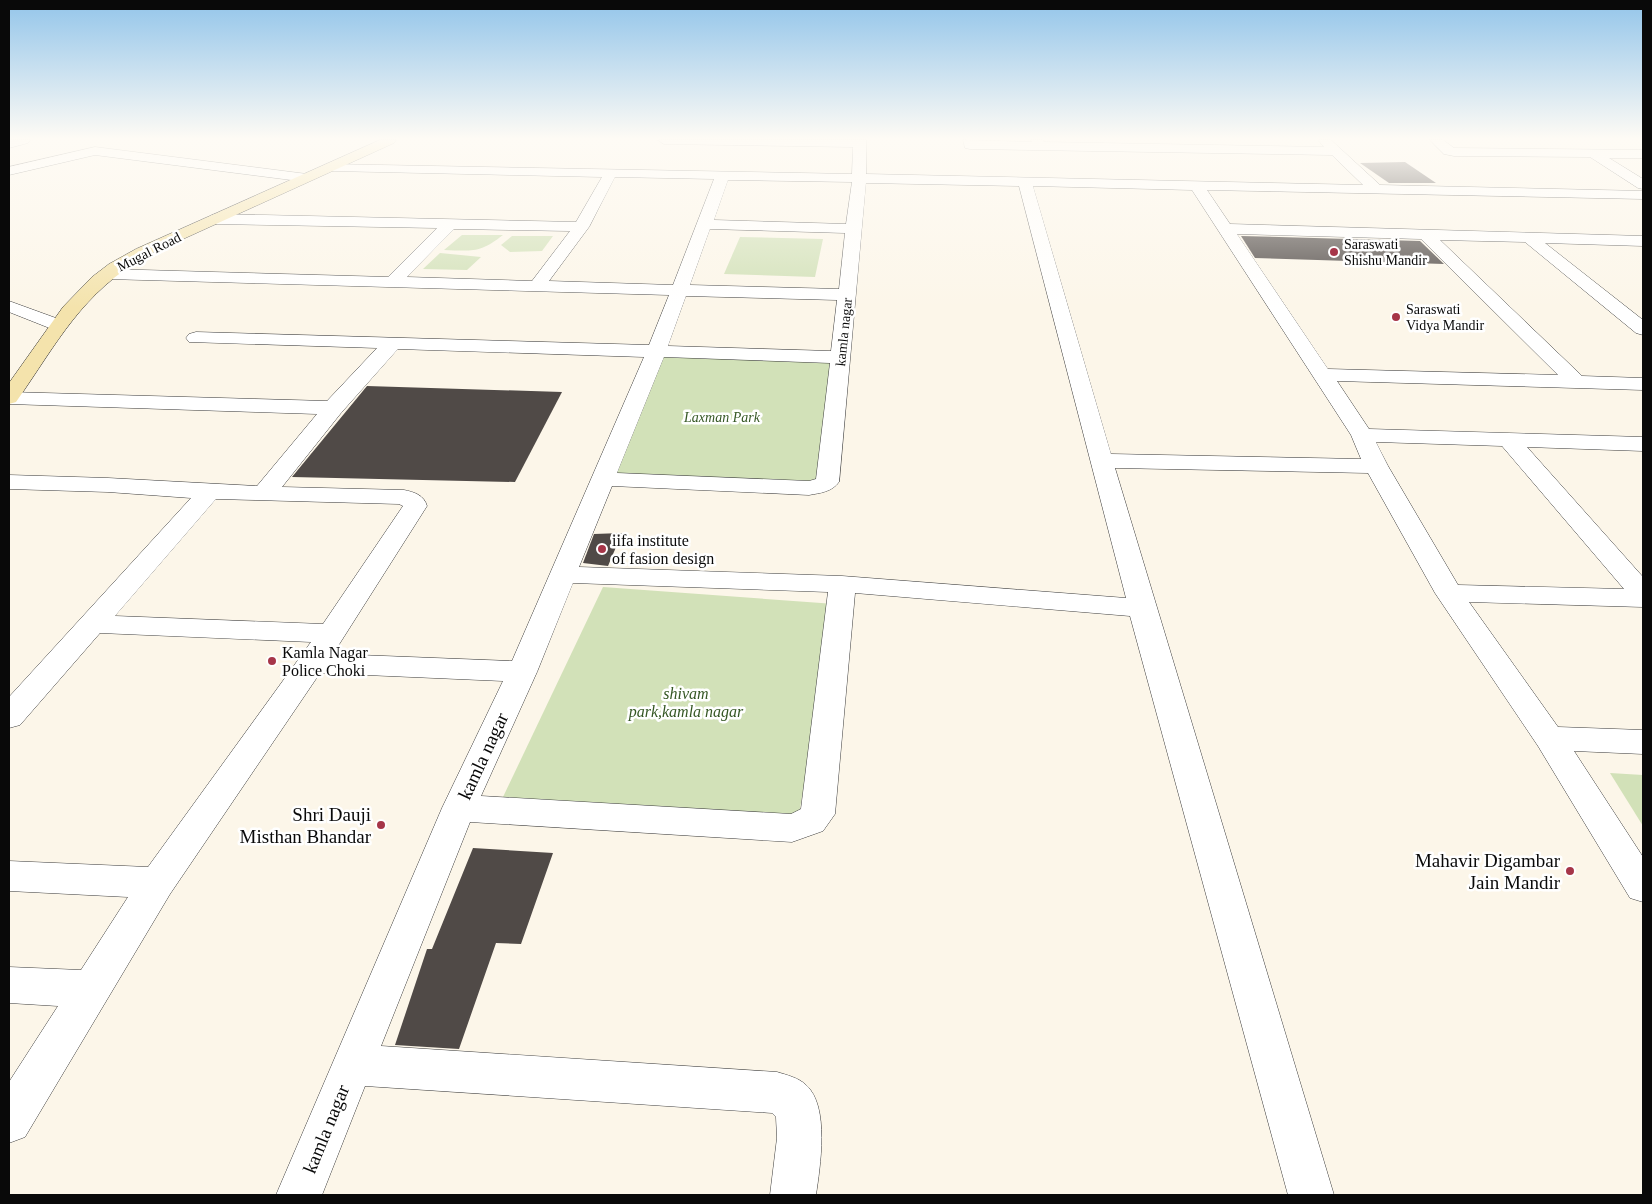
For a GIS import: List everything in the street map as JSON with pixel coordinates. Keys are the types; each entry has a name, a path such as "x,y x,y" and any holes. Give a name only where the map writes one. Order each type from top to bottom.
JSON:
{"street":[{"name":"Mugal Road","path":"9,398 57,325 108,274 142,252 266,196"},
{"path":"538,286 581,227 598,196"},
{"name":"kamla nagar","path":"299,1195 459,808 522,672 656,352 714,196"},
{"name":"kamla nagar","path":"603,479 809,488 825,484 828,480 857,196"},
{"path":"1029,196 1142,608 1311,1195"},
{"path":"1204,196 1362,435 1376,466 1450,593 1549,738 1643,887"},
{"path":"215,219 581,227"},
{"path":"394,282 450,224"},
{"path":"704,224 854,229"},
{"path":"1225,229 1636,240 1643,251"},
{"path":"1426,235 1577,382"},
{"path":"1528,238 1643,329"},
{"path":"108,274 848,295"},
{"path":"9,306 57,325"},
{"path":"196,338 841,358"},
{"path":"264,493 333,408 393,343"},
{"path":"1322,375 1643,384"},
{"path":"9,398 333,408"},
{"path":"1362,435 1643,444"},
{"path":"1509,440 1643,594"},
{"path":"1102,461 1376,466"},
{"path":"9,482 108,485 210,492 404,497 414,502 413,511 321,649 157,883 9,1121"},
{"path":"9,717 210,492"},
{"path":"563,575 842,584 1142,608"},
{"path":"459,808 792,828 811,822 818,814 842,584"},
{"path":"1450,593 1643,598"},
{"path":"94,624 522,672"},
{"path":"1549,738 1643,742"},
{"path":"9,876 157,883"},
{"path":"9,986 91,989"},
{"path":"353,1065 774,1092 791,1100 797,1109 799,1129 793,1195"}],"green space":[{"path":"462,235 503,235 476,250 444,250"},
{"path":"512,236 553,236 542,251 510,252 501,245"},
{"path":"740,237 823,239 815,277 724,274"},
{"path":"440,253 481,257 467,270 423,269"},
{"name":"Laxman Park","path":"656,352 841,357 827,482 603,479"},
{"name":"shivam park,kamla nagar","path":"603,587 835,604 798,820 503,797"},
{"path":"1610,773 1643,775 1643,826"}],"building":[{"path":"1241,236 1420,241 1444,264 1255,258"},
{"path":"367,386 562,392 515,482 292,477"},
{"name":"iifa institute of fasion design","path":"622,533 608,566 583,563 594,534"},
{"path":"473,848 553,853 521,944 496,943 459,1049 395,1045 427,949 432,949"}],"place":[{"name":"Saraswati Shishu Mandir","path":"1334,252"},
{"name":"Saraswati Vidya Mandir","path":"1396,317"},
{"name":"iifa institute of fasion design","path":"602,549"},
{"name":"Kamla Nagar Police Choki","path":"272,661"},
{"name":"Shri Dauji Misthan Bhandar","path":"381,825"},
{"name":"Mahavir Digambar Jain Mandir","path":"1570,871"}]}
